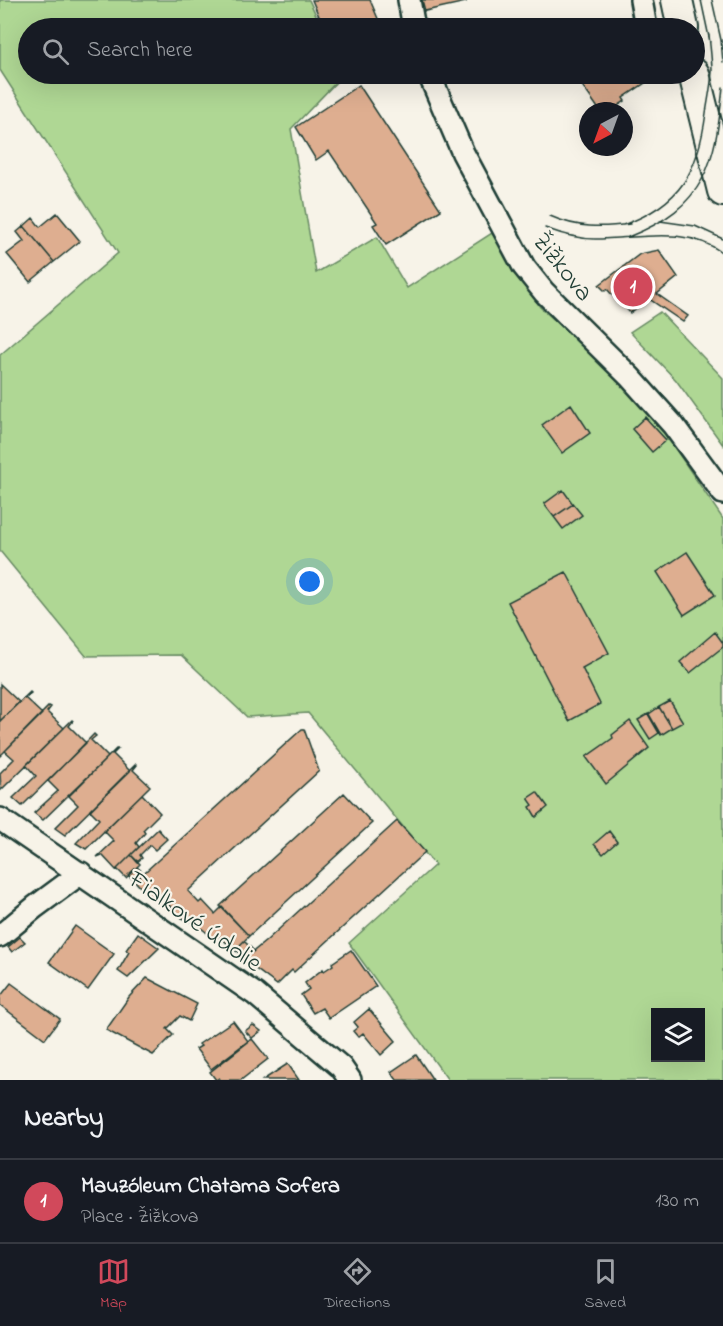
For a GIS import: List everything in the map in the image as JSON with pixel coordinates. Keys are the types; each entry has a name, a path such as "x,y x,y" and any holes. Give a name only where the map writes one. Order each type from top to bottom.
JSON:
{"main road":[{"path":"677,0 681,18"},
{"path":"696,84 723,191"}],"street":[{"path":"409,0 412,18"},
{"path":"641,0 644,18"},
{"name":"Žižkova","path":"433,84 463,153 524,267 544,292 630,377 673,425 723,493"},
{"name":"Fialkové údolie","path":"0,819 255,994 341,1067 350,1080"},
{"path":"0,936 81,873"}],"green space":[{"path":"0,0 309,0 317,18 18,18 18,84 334,84 291,129 316,273 377,237 407,288 492,233 540,307 640,397 723,519 723,1080 448,1080 349,943 435,865 308,713 247,717 181,655 86,656 0,551 0,355 118,253 0,70"},
{"path":"660,312 723,378 723,445 676,380 630,332"}],"building":[{"path":"312,0 370,0 378,18 320,18"},
{"path":"422,0 466,0 466,2 425,11"},
{"path":"581,84 644,84 623,98 625,101 594,102"},
{"path":"359,85 441,210 386,245 373,225 377,223 329,151 316,160 296,127"},
{"path":"57,213 80,241 54,262 24,226 33,218 40,227"},
{"path":"24,226 54,262 30,282 7,254 24,241 17,232"},
{"path":"659,250 678,277 657,294 688,316 683,322 649,299 630,313 616,295 614,297 607,289 605,291 599,285 640,254"},
{"path":"571,404 590,433 562,453 542,425"},
{"path":"645,417 666,440 652,452 632,429"},
{"path":"563,490 573,504 554,517 544,504"},
{"path":"573,504 582,515 563,529 554,517"},
{"path":"687,552 715,595 684,615 657,572"},
{"path":"566,572 609,653 582,668 600,704 569,721 508,602"},
{"path":"715,632 723,643 723,647 690,673 680,662"},
{"path":"0,684 19,702 0,721"},
{"path":"30,692 25,698 42,714 0,756 0,721"},
{"path":"670,701 683,722 672,728 659,707"},
{"path":"49,706 51,707 47,712 64,728 1,790 0,773 14,759 5,751"},
{"path":"659,707 672,728 661,735 649,714"},
{"path":"648,714 659,733 650,739 638,720"},
{"path":"72,720 69,726 86,743 22,806 13,798 36,776 26,765"},
{"path":"630,721 649,748 606,784 586,757 613,738 612,735"},
{"path":"304,729 319,771 188,891 199,903 202,900 215,914 222,907 249,936 236,951 220,937 215,942 188,918 183,919 169,905 166,908 153,894 149,897 135,881"},
{"path":"94,734 96,736 91,740 108,757 43,820 34,813 58,791 48,781"},
{"path":"118,749 113,754 130,771 65,835 55,828 78,805 69,796"},
{"path":"136,764 133,770 150,786 86,849 76,843 99,819 90,810"},
{"path":"537,792 548,807 536,817 530,807 533,805 528,798"},
{"path":"344,793 372,823 249,936 220,906"},
{"path":"142,794 160,813 143,830 145,833 136,843 139,847 116,870 102,855 97,857 114,841 104,831"},
{"path":"397,821 425,852 277,985 245,961 244,959"},
{"path":"158,829 167,839 155,850 150,845 140,855 142,858 137,862 131,855"},
{"path":"609,831 617,842 603,854 594,844"},
{"path":"131,855 140,864 126,878 117,869"},
{"path":"137,867 144,873 135,881 128,875"},
{"path":"75,926 114,954 88,990 49,962"},
{"path":"138,933 159,948 128,978 118,971 129,952 126,950"},
{"path":"20,937 25,942 12,952 8,947"},
{"path":"244,941 254,951 245,959 236,949"},
{"path":"351,950 376,986 329,1018 322,1008 313,1013 301,995 309,989 305,983"},
{"path":"147,978 197,1004 189,1021 180,1016 167,1029 173,1035 153,1055 106,1030 129,997"},
{"path":"11,983 60,1019 45,1039 0,1005 0,997"},
{"path":"369,1009 396,1041 381,1055 363,1033 358,1037 353,1031 358,1027 354,1022"},
{"path":"233,1021 248,1041 211,1069 196,1049 201,1046 199,1044"},
{"path":"253,1025 261,1031 252,1038 245,1031"},
{"path":"252,1039 268,1059 241,1080 221,1080 219,1078 216,1080 210,1072"},
{"path":"416,1055 433,1080 397,1080 391,1072"},
{"path":"288,1064 299,1080 263,1080 286,1065"}],"tram line":[{"path":"701,0 705,18"},
{"path":"712,0 723,49"},
{"path":"705,19 710,42"},
{"path":"623,225 643,217 673,196 692,169 703,134 711,82 709,35"},
{"path":"721,40 723,62"},
{"path":"628,237 654,225 675,211 691,196 702,179 716,139 723,87"},
{"path":"550,216 570,223 589,226 630,224"},
{"path":"660,221 695,226 723,239"},
{"path":"545,228 589,239 677,236 708,244 723,253"}],"place":[{"name":"Mauzóleum Chatama Sofera","path":"633,287"}]}
